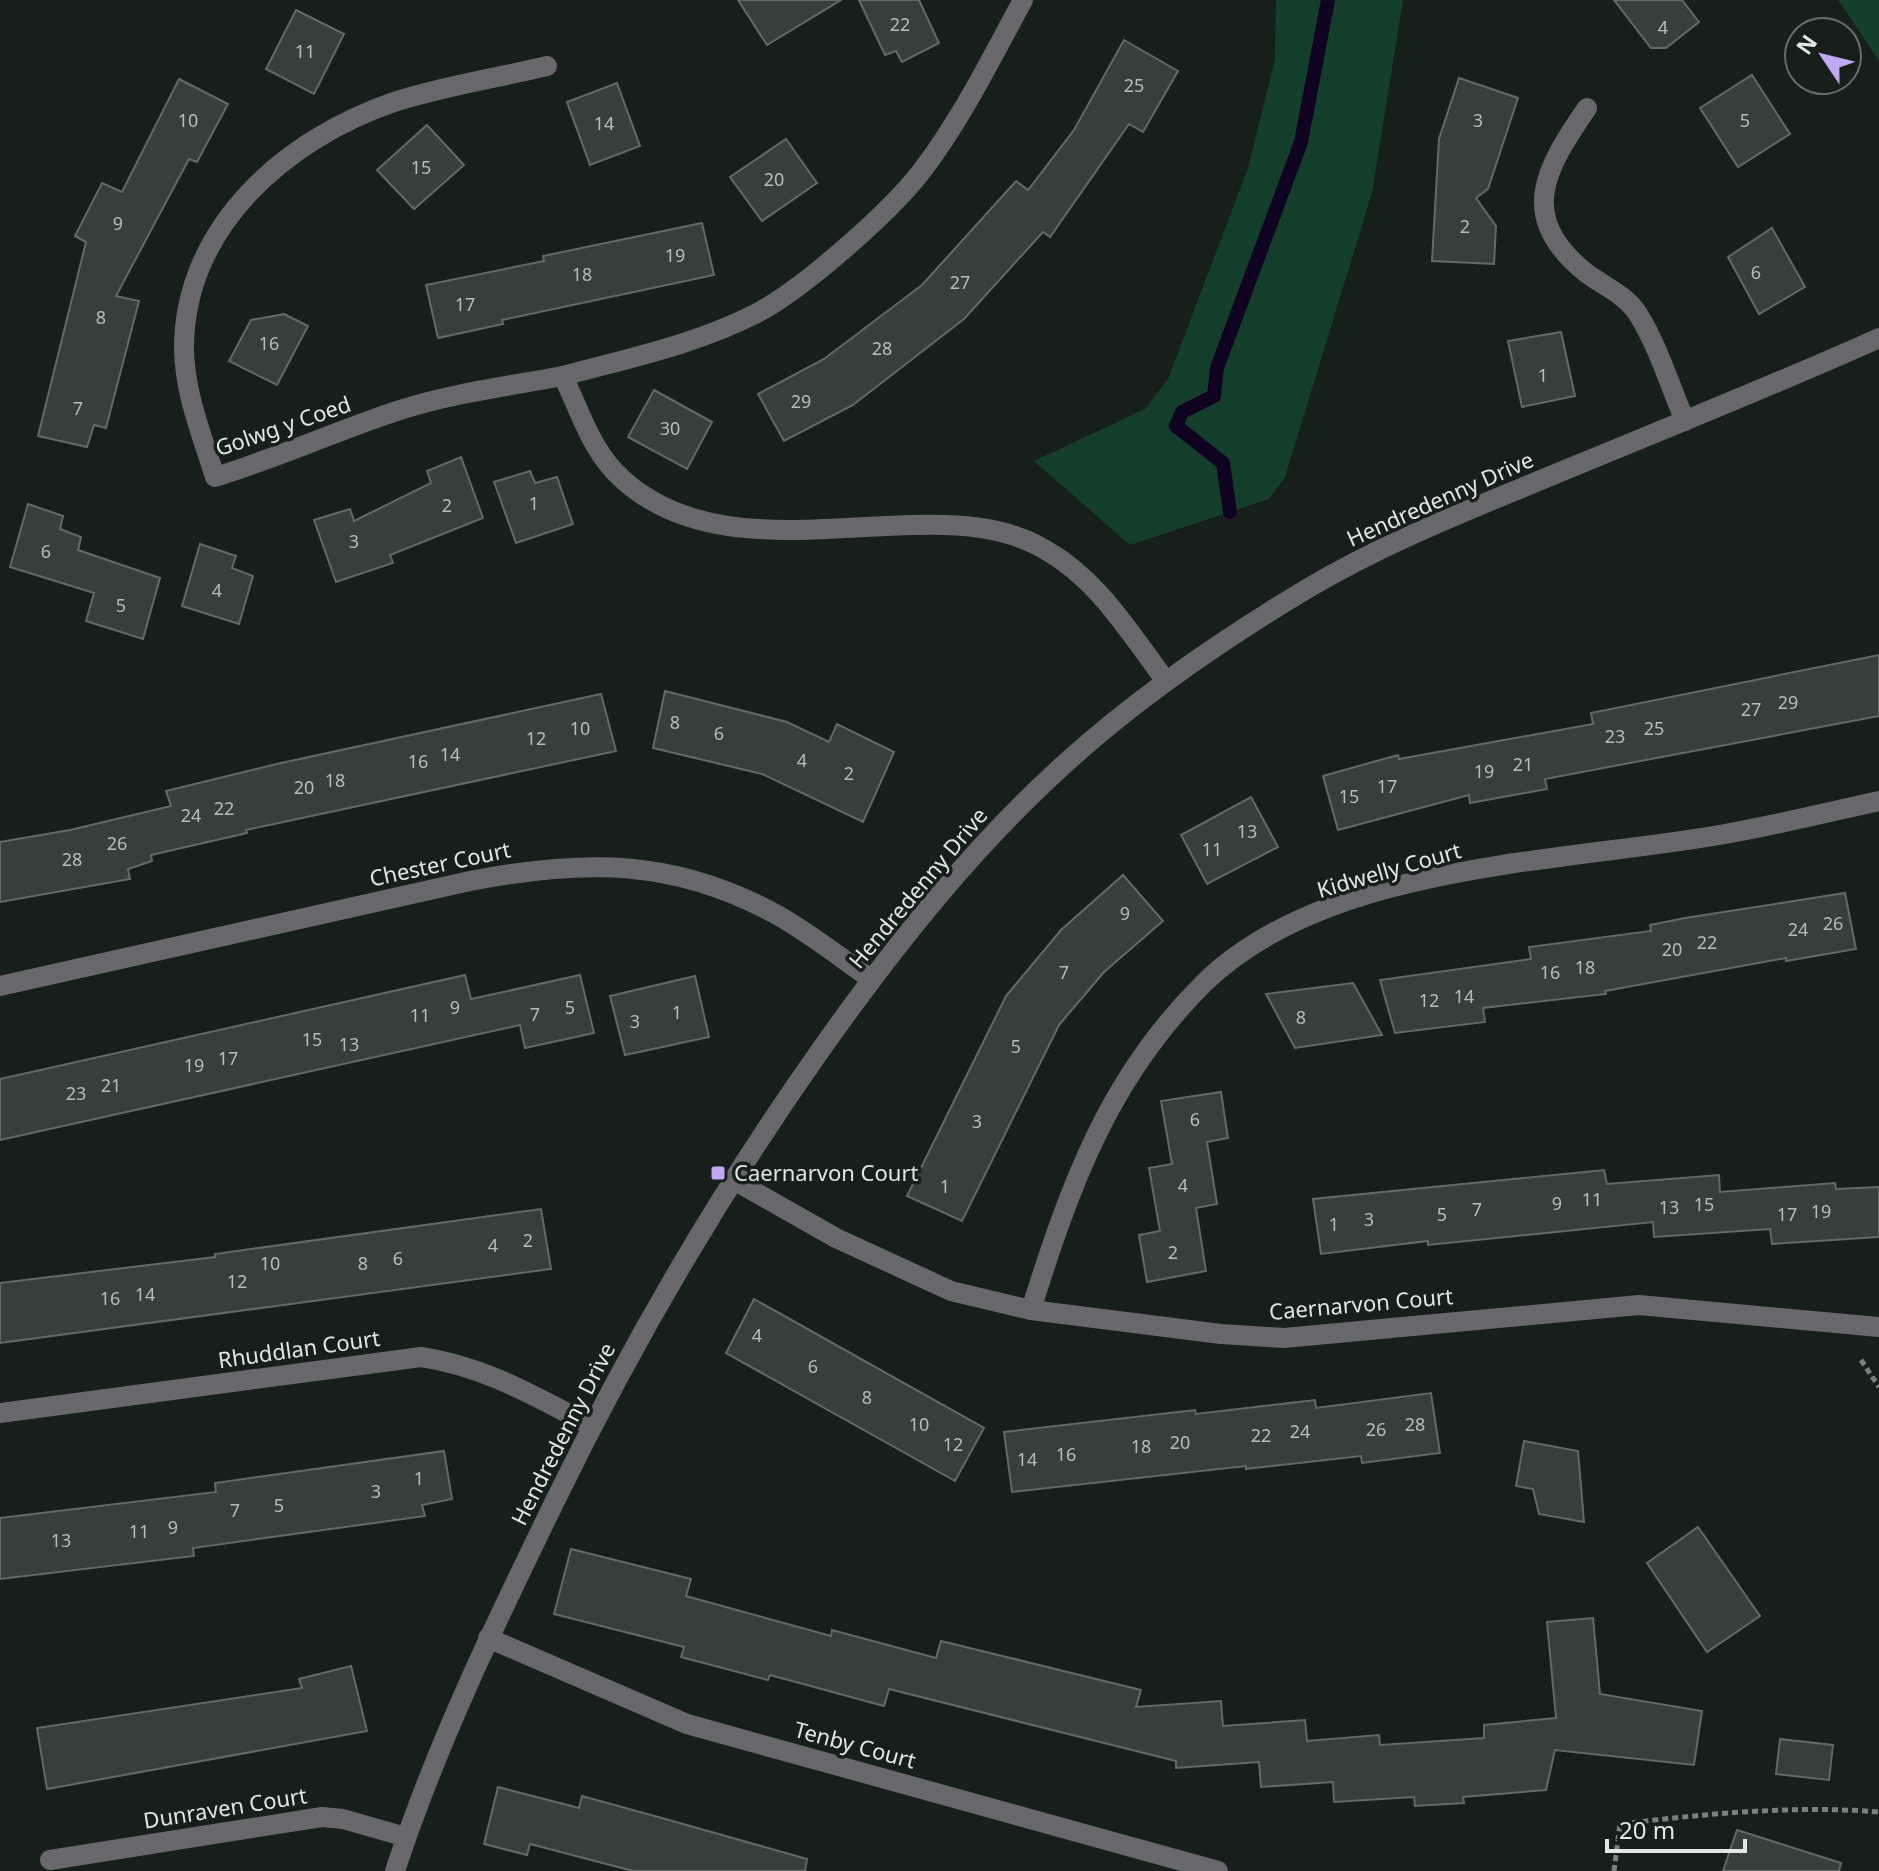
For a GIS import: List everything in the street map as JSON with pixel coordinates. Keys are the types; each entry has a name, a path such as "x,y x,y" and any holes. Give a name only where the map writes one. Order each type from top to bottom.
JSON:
{"street":[{"name":"Golwg y Coed","path":"547,66 395,102 345,122 292,155 248,192 217,230 198,267 187,307 184,349 191,401 215,477 266,462 412,406 563,376 688,342 760,311 828,263 923,170 980,81 1023,0"},
{"path":"1587,108 1550,166 1542,190 1545,217 1562,249 1585,272 1625,299 1637,314 1685,421"},
{"name":"Hendredenny Drive","path":"395,1871 488,1638 592,1426 657,1303 732,1179 871,979 937,896 1019,808 1072,757 1166,681 1258,618 1358,560 1462,512 1879,338"},
{"path":"563,376 594,441 613,470 641,495 667,509 698,523 737,529 942,524 979,527 1014,536 1041,547 1079,571 1166,681"},
{"name":"Kidwelly Court","path":"1031,1310 1063,1207 1088,1145 1121,1086 1158,1033 1206,982 1246,949 1294,924 1354,900 1423,880 1725,834 1879,801"},
{"name":"Chester Court","path":"0,986 470,881 536,868 593,865 642,868 688,877 735,894 782,918 871,979"},
{"name":"Caernarvon Court","path":"732,1179 892,1267 951,1291 1031,1310 1221,1334 1284,1338 1639,1305 1879,1327"},
{"name":"Rhuddlan Court","path":"0,1413 421,1357 458,1362 500,1378 592,1426"},
{"name":"Tenby Court","path":"488,1638 687,1724 1218,1871"},
{"name":"Dunraven Court","path":"50,1860 322,1817 343,1819 406,1837"}],"path":[{"path":"1614,1871 1620,1824 1705,1814 1845,1809 1879,1812"}],"green space":[{"path":"1276,0 1403,0 1372,193 1285,477 1269,499 1130,545 1034,461 1145,409 1168,379 1248,168 1275,59"},
{"path":"1879,0 1879,61 1863,37 1863,16 1849,16 1839,1"}],"building":[{"path":"738,0 841,0 767,45"},
{"path":"859,0 919,0 939,43 902,62 896,51 885,55"},
{"path":"1614,0 1682,0 1699,22 1666,48 1651,48"},
{"path":"296,10 344,34 314,94 266,69"},
{"path":"1124,40 1178,71 1143,132 1129,124 1050,237 1043,232 964,319 853,405 784,441 758,394 824,359 922,285 1016,181 1028,190 1074,130"},
{"path":"1752,75 1790,134 1738,167 1700,108"},
{"path":"1459,78 1518,98 1488,189 1476,198 1496,226 1494,264 1432,261 1439,139"},
{"path":"179,79 228,104 197,162 189,159 116,296 139,301 106,428 94,425 87,447 38,436 86,242 75,236 102,183 122,192"},
{"path":"617,83 640,146 590,165 567,102"},
{"path":"427,125 464,165 414,209 377,170"},
{"path":"786,139 817,183 762,221 730,177"},
{"path":"702,223 714,275 502,320 503,324 438,338 426,285 544,261 543,256"},
{"path":"1772,228 1805,287 1759,314 1728,257"},
{"path":"284,314 308,326 277,385 229,361 251,320"},
{"path":"1561,332 1575,396 1522,407 1508,341"},
{"path":"654,390 712,422 687,469 628,437"},
{"path":"461,457 483,518 390,555 393,563 336,582 314,520 350,509 354,521 431,483 427,471"},
{"path":"530,471 535,483 557,477 573,524 516,543 494,482"},
{"path":"28,504 63,516 60,529 81,537 78,550 160,578 143,639 86,621 94,593 10,567"},
{"path":"200,544 236,556 232,568 253,576 239,624 182,606"},
{"path":"1879,655 1879,716 1545,779 1547,789 1470,803 1469,795 1338,830 1323,776 1398,755 1399,759 1593,724 1591,713"},
{"path":"665,691 787,722 829,742 837,724 894,752 863,822 762,774 653,748"},
{"path":"601,694 616,751 246,830 247,833 151,855 152,861 128,869 130,879 0,902 0,842 70,830 171,806 166,791"},
{"path":"1251,797 1278,847 1207,884 1181,835"},
{"path":"1123,875 1163,921 1104,972 1059,1025 962,1221 907,1196 1006,996 1061,930"},
{"path":"1845,893 1856,949 1786,961 1786,958 1605,991 1606,994 1483,1008 1485,1022 1395,1033 1380,980 1531,959 1529,947 1651,931 1650,925 1685,918"},
{"path":"465,975 471,999 580,975 594,1033 525,1048 520,1025 0,1140 0,1079"},
{"path":"695,976 709,1037 625,1055 610,996"},
{"path":"1353,983 1382,1035 1295,1048 1266,994"},
{"path":"1221,1092 1228,1138 1207,1142 1217,1204 1196,1208 1206,1271 1147,1282 1139,1235 1160,1231 1149,1168 1172,1164 1161,1101"},
{"path":"1604,1170 1607,1184 1719,1175 1720,1192 1835,1183 1836,1189 1879,1187 1879,1237 1772,1244 1770,1229 1654,1237 1653,1222 1428,1245 1428,1241 1321,1254 1313,1199"},
{"path":"541,1209 551,1269 0,1343 0,1283 215,1257 215,1254"},
{"path":"754,1299 984,1428 955,1481 726,1353"},
{"path":"1431,1393 1440,1453 1362,1463 1361,1456 1246,1469 1246,1466 1012,1492 1004,1432 1195,1410 1196,1414 1315,1400 1316,1408"},
{"path":"1524,1441 1578,1451 1584,1522 1539,1514 1533,1489 1516,1486"},
{"path":"444,1451 452,1499 422,1505 425,1516 193,1548 194,1556 0,1579 0,1518 216,1492 215,1483"},
{"path":"1698,1527 1760,1616 1707,1652 1647,1563"},
{"path":"571,1549 691,1579 686,1596 831,1636 832,1630 936,1658 941,1641 1141,1690 1136,1707 1221,1701 1223,1726 1305,1720 1307,1741 1379,1735 1380,1745 1484,1738 1484,1725 1556,1718 1547,1622 1593,1618 1600,1694 1702,1711 1694,1765 1555,1750 1546,1790 1463,1797 1464,1803 1415,1806 1414,1797 1334,1802 1333,1782 1261,1787 1259,1762 1176,1768 1176,1761 889,1689 884,1706 770,1675 768,1680 681,1657 684,1647 554,1614"},
{"path":"351,1666 367,1731 47,1789 37,1728 302,1688 299,1679"},
{"path":"1780,1739 1833,1745 1829,1780 1776,1774"},
{"path":"498,1787 579,1808 582,1796 807,1859 805,1871 633,1871 530,1844 527,1855 484,1844"},
{"path":"1737,1830 1841,1863 1839,1871 1723,1871"}],"waterway":[{"path":"1230,512 1223,463 1176,426 1182,412 1214,396 1217,368 1301,142 1328,0"}],"place":[{"name":"Caernarvon Court","path":"718,1173"}]}
